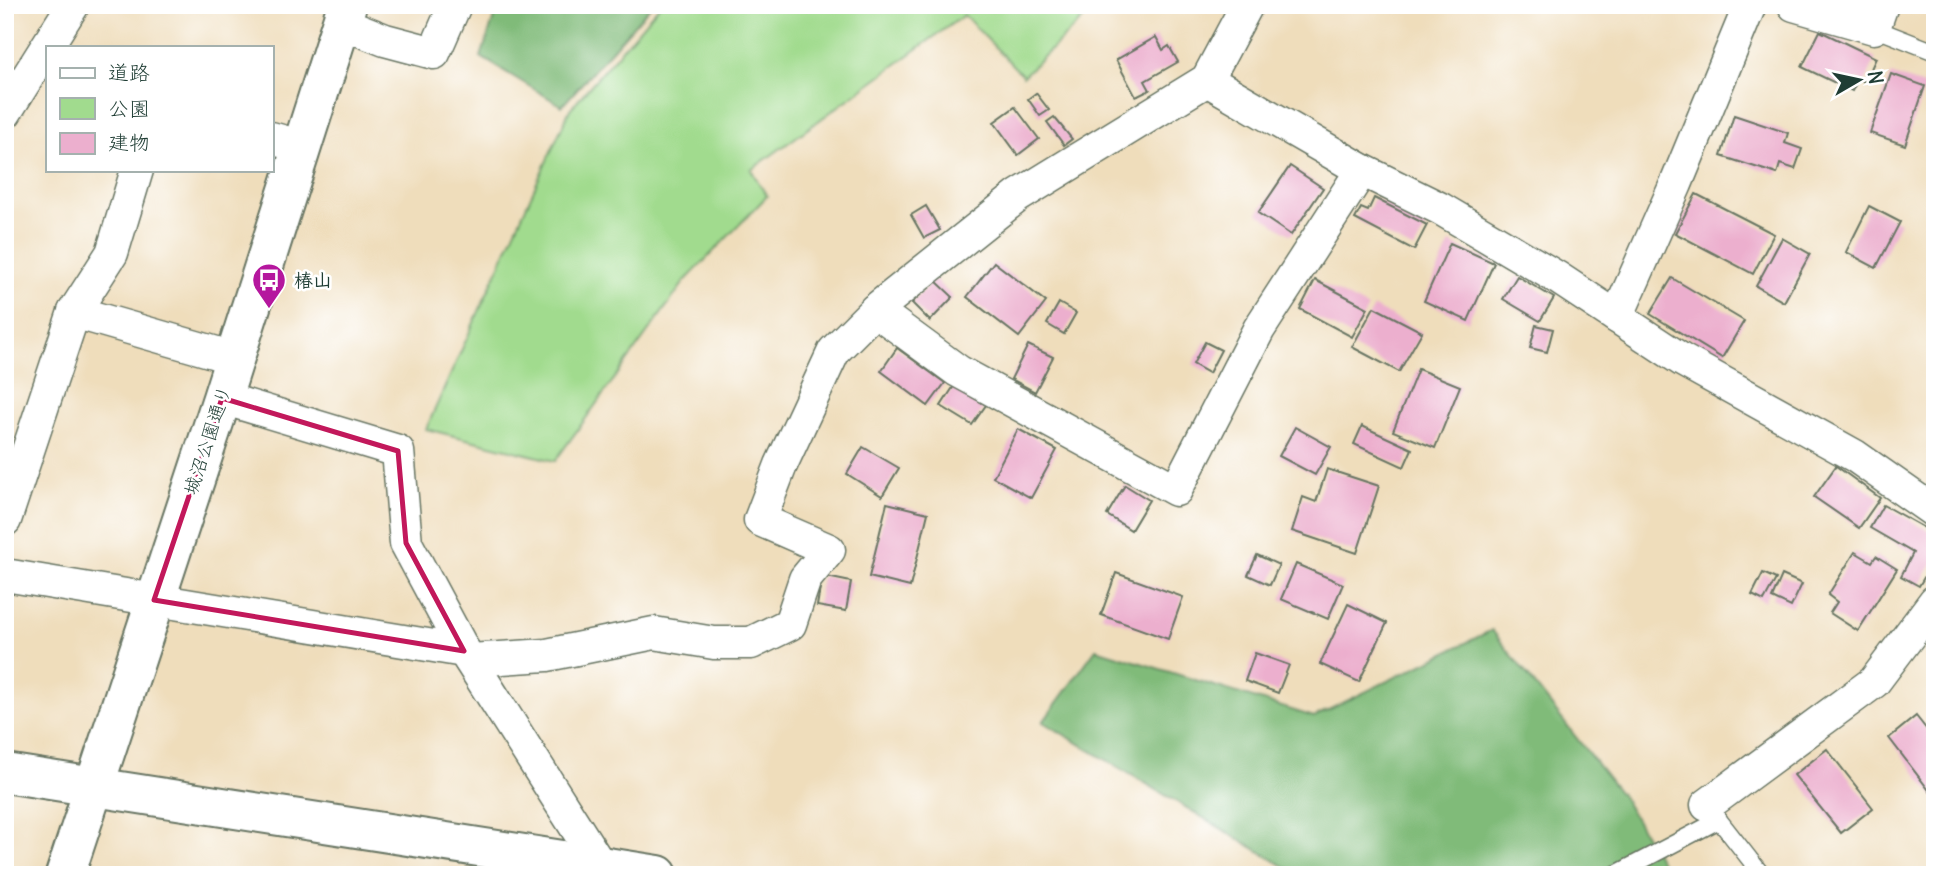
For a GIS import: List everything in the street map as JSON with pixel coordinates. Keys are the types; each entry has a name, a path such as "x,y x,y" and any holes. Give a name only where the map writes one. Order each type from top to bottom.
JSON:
{"street":[{"path":"53,46 73,5"},
{"path":"344,14 385,40 434,53 455,5"},
{"path":"5,575 467,656 547,655 654,633 714,643 751,643 790,624 805,579 828,550 760,520 781,465 834,351 875,310 1018,197 1207,80 1247,5"},
{"path":"1617,317 1676,184 1750,5"},
{"path":"1794,5 1878,17"},
{"name":"城沼公園通り","path":"65,875 222,398 287,143 344,14"},
{"path":"5,113 41,70"},
{"path":"1207,80 1362,170 1441,209 1558,278 1682,360 1855,456 1935,512"},
{"path":"875,310 958,371 1176,490 1259,329 1362,170"},
{"path":"5,520 74,312 111,253 136,172"},
{"path":"74,312 234,358"},
{"path":"222,398 398,451 406,543 467,656 596,870"},
{"path":"1713,812 1874,682 1935,601"},
{"path":"5,774 96,786 596,870 659,875"}],"lane":[{"path":"1878,17 1935,52"},
{"path":"1614,875 1713,812 1762,875"}],"highlighted area":[{"path":"222,398 398,451 406,543 464,651 154,600"}],"green space":[{"path":"498,5 652,5 562,106 481,57"},
{"path":"660,5 1098,5 1023,76 964,15 751,170 767,196 685,281 555,461 426,429 570,109"},
{"path":"1492,630 1622,796 1669,875 1299,875 1043,722 1096,649 1314,717"}],"building":[{"path":"1820,31 1876,58 1865,82 1858,79 1852,91 1802,67"},
{"path":"1156,37 1163,50 1169,46 1178,62 1145,81 1150,90 1136,97 1116,60"},
{"path":"1891,74 1925,86 1905,145 1870,133"},
{"path":"1036,93 1049,110 1040,116 1028,99"},
{"path":"1015,107 1039,139 1018,155 994,122"},
{"path":"1734,115 1788,133 1785,143 1802,149 1795,169 1780,164 1777,174 1721,156"},
{"path":"1054,117 1072,139 1064,145 1047,122"},
{"path":"1290,166 1323,188 1291,235 1258,213"},
{"path":"1696,194 1774,234 1753,274 1675,233"},
{"path":"1374,198 1427,225 1414,250 1355,219 1361,208 1368,211"},
{"path":"926,206 940,230 924,238 911,215"},
{"path":"1869,206 1900,222 1876,268 1846,252"},
{"path":"1782,238 1810,254 1784,302 1756,286"},
{"path":"1450,243 1494,263 1468,321 1424,301"},
{"path":"994,262 1046,302 1019,337 967,297"},
{"path":"1517,276 1554,298 1540,321 1503,299"},
{"path":"1672,278 1744,321 1722,358 1650,314"},
{"path":"934,279 953,297 930,321 912,303"},
{"path":"1315,280 1368,308 1352,337 1300,309"},
{"path":"1059,303 1076,313 1064,334 1047,324"},
{"path":"1374,307 1422,332 1399,372 1352,347"},
{"path":"1536,325 1553,329 1547,352 1530,348"},
{"path":"1205,342 1221,350 1209,373 1193,364"},
{"path":"1028,345 1053,357 1035,392 1011,379"},
{"path":"897,348 945,383 928,406 881,371"},
{"path":"1418,369 1460,386 1435,448 1393,431"},
{"path":"954,386 986,405 972,425 941,406"},
{"path":"1362,426 1412,449 1404,467 1354,444"},
{"path":"1295,427 1331,447 1315,475 1279,456"},
{"path":"1018,429 1057,450 1031,498 993,477"},
{"path":"863,447 899,468 882,496 847,474"},
{"path":"1836,466 1880,498 1859,528 1814,497"},
{"path":"1327,469 1379,486 1357,553 1292,531 1303,497 1316,502"},
{"path":"1125,485 1149,500 1131,530 1107,515"},
{"path":"887,503 928,513 910,587 869,577"},
{"path":"1883,505 1935,534 1935,559 1919,586 1901,576 1913,553 1870,528"},
{"path":"1855,552 1872,562 1876,556 1897,569 1858,631 1830,613 1837,602 1828,595"},
{"path":"1257,555 1279,565 1270,585 1248,575"},
{"path":"1296,564 1343,584 1328,619 1281,599"},
{"path":"1116,573 1183,597 1168,639 1101,615"},
{"path":"1763,573 1776,579 1764,601 1752,595"},
{"path":"1782,575 1802,584 1791,607 1772,598"},
{"path":"822,576 851,582 846,611 817,606"},
{"path":"1348,604 1387,623 1359,682 1320,664"},
{"path":"1255,653 1289,665 1278,693 1245,681"},
{"path":"1916,716 1935,740 1935,798 1889,738"},
{"path":"1827,749 1873,808 1841,833 1794,775"}],"place":[{"name":"椿山","path":"269,310"}]}
